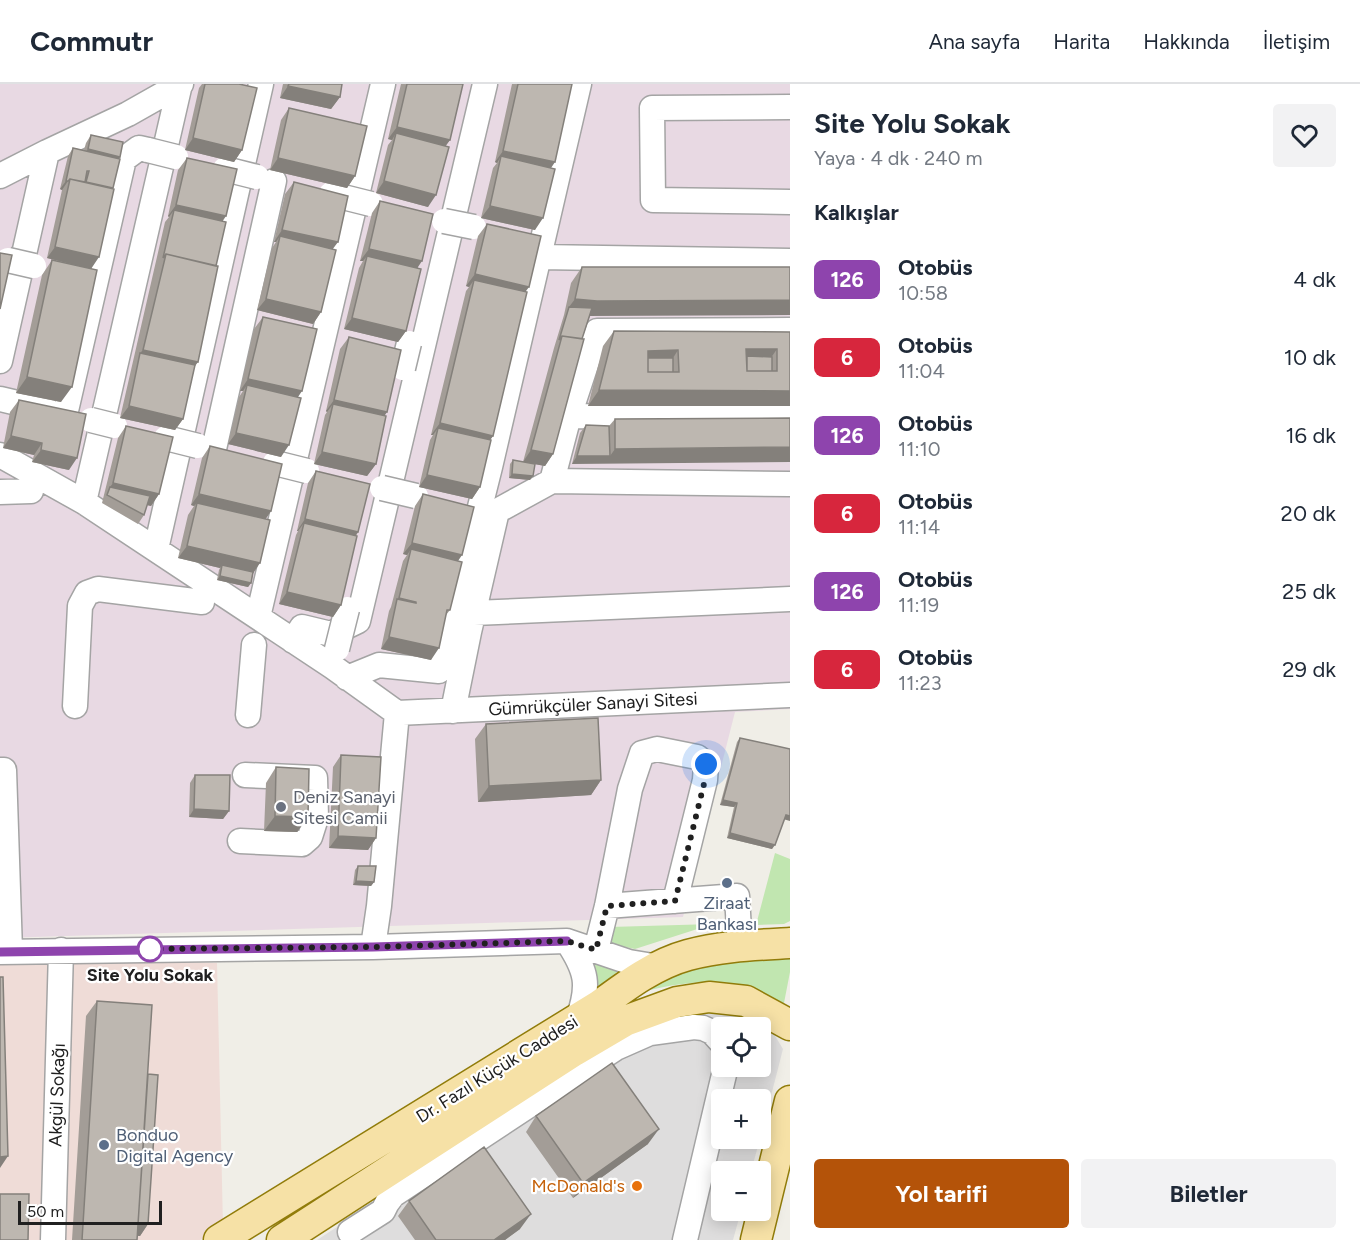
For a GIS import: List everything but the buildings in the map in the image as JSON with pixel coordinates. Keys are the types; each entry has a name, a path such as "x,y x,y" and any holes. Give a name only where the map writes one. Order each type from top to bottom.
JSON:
{"main road":[{"name":"Dr. Fazıl Küçük Caddesi","path":"219,1240 578,1019 628,984 659,967 687,956 740,947 790,943"},
{"name":"Dr. Fazıl Küçük Caddesi","path":"282,1240 574,1051 626,1021 677,1002 709,997 746,1001 790,1025"},
{"path":"756,1240 778,1191 790,1101"}],"street":[{"path":"84,502 180,84"},
{"path":"0,176 128,114 180,84"},
{"path":"156,549 261,84"},
{"path":"258,617 383,84"},
{"path":"339,665 347,609 374,486 470,84"},
{"path":"293,641 302,627 331,634 358,621 405,355 485,84"},
{"path":"339,665 379,665 439,671 447,503 515,239 579,84"},
{"path":"790,107 652,108 652,119 653,200 790,202"},
{"path":"65,415 65,273 124,159 139,148 382,206"},
{"path":"0,361 47,152"},
{"path":"235,454 255,321 293,186"},
{"path":"437,219 515,239 790,261"},
{"path":"4,259 65,273"},
{"path":"552,482 569,416 597,331 790,330"},
{"path":"4,400 318,473"},
{"path":"569,416 790,417"},
{"path":"0,455 84,502 293,641 339,665 397,713 373,947"},
{"path":"453,711 497,511 552,482 790,484"},
{"path":"374,486 447,503"},
{"path":"0,492 31,491"},
{"path":"75,706 80,606 87,593 98,590 202,602"},
{"path":"474,613 790,599"},
{"path":"248,715 254,645"},
{"name":"Gümrükçüler Sanayi Sitesi","path":"397,713 790,695"},
{"path":"596,950 630,789 642,753 657,749 698,757 706,764 705,780 675,901"},
{"path":"0,770 4,770 5,951 373,947 567,941 629,962 659,967"},
{"path":"240,841 302,844 310,837 316,818 315,778 244,775"},
{"path":"607,906 737,896 740,947"},
{"path":"567,941 576,954 585,976 584,1000 578,1019"},
{"name":"Akgül Sokağı","path":"53,1240 61,950"},
{"path":"333,1207 352,1236 383,1211 393,1195 616,1048 650,1033 694,1027 711,1032"},
{"path":"685,1240 723,1077"}],"shaded area":[{"path":"0,84 790,84 790,709 735,712 683,917 0,938"},
{"path":"0,959 217,963 223,1226 200,1240 0,1240"},
{"path":"709,1010 739,1011 751,1017 711,1017 711,1077 771,1077 771,1029 783,1049 771,1096 771,1089 711,1089 711,1149 757,1149 754,1161 711,1161 711,1221 738,1221 733,1240 317,1240 590,1062 680,1015"}],"green space":[{"path":"775,853 790,859 790,921 784,924 756,925"},
{"path":"713,924 635,949 610,944 610,927"},
{"path":"790,953 790,972 784,1003 747,987 724,983 692,983 661,987 614,1000 667,972 722,960"},
{"path":"591,955 621,969 598,987"}],"bus line":[{"name":"126","path":"0,952 373,947 567,941"}],"place":[{"name":"Deniz Sanayi Sitesi Camii","path":"281,807"},
{"name":"Ziraat Bankası","path":"727,883"},
{"name":"Site Yolu Sokak","path":"150,949"},
{"name":"Bonduo Digital Agency","path":"104,1145"},
{"name":"McDonald's","path":"637,1186"}],"route":[{"path":"150,949 373,947 567,941 596,950 607,906 675,901 705,780 706,764"}]}
